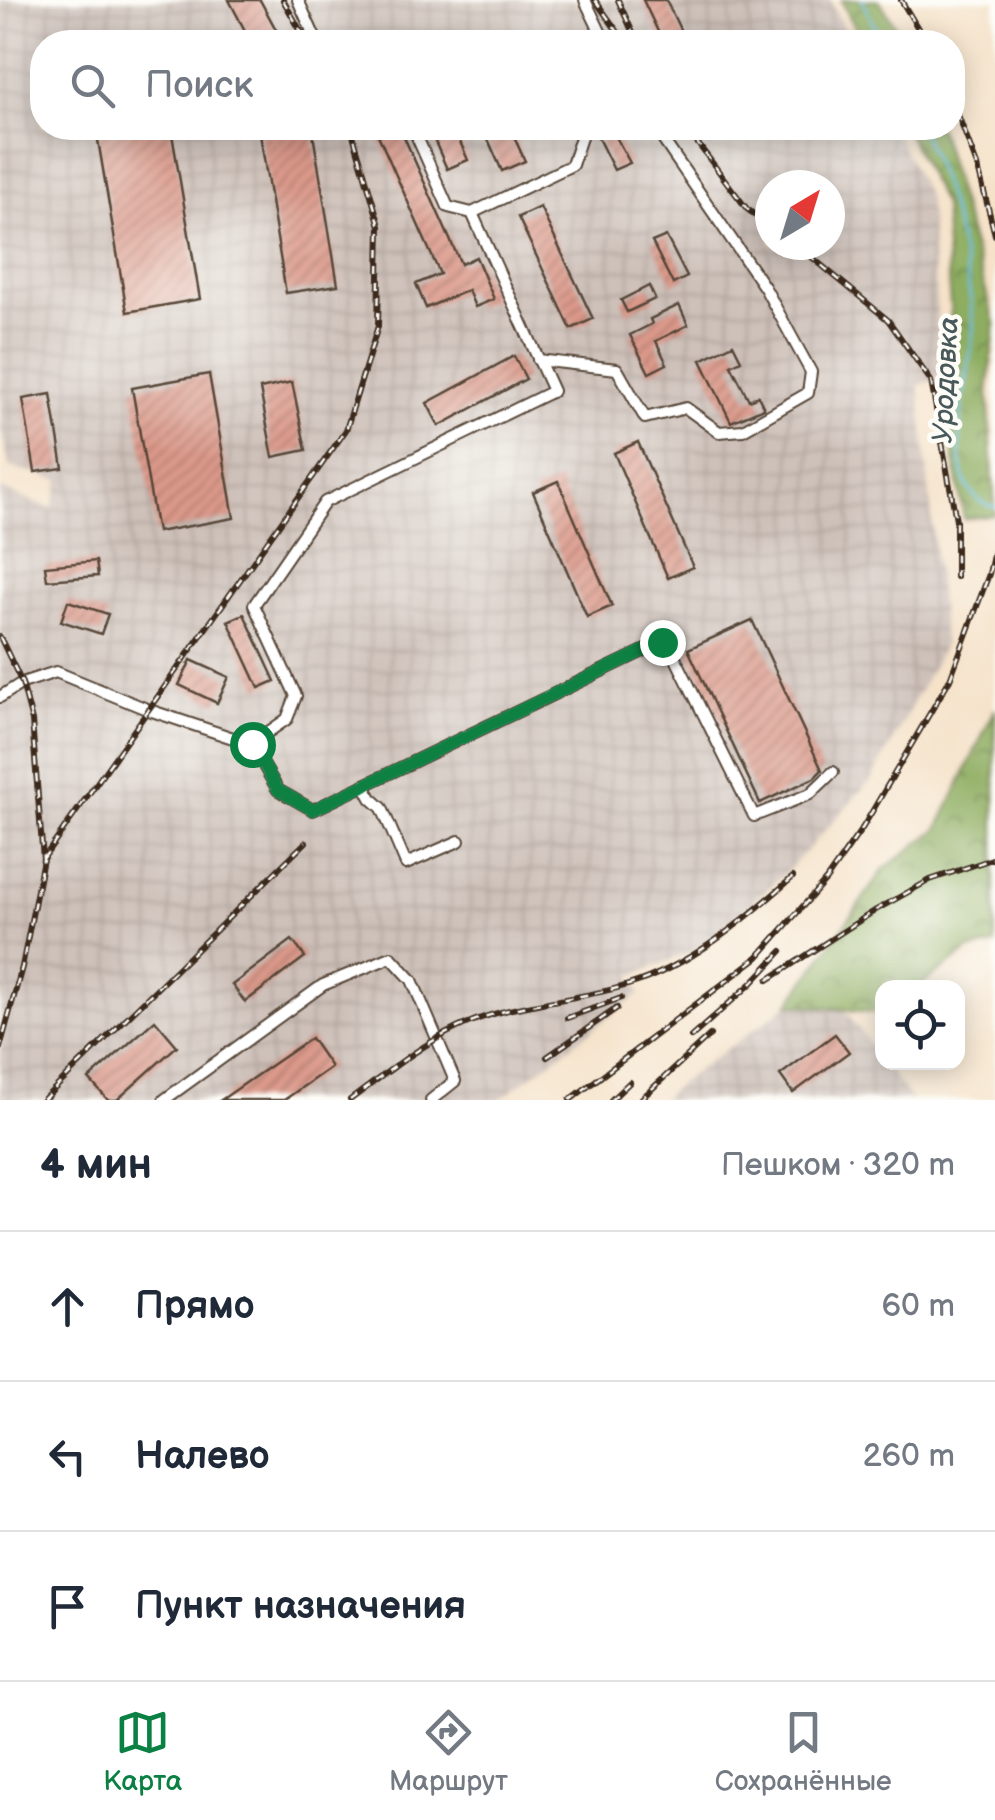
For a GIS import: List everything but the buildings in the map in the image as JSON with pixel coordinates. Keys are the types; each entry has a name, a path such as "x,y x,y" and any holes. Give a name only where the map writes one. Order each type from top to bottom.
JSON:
{"street":[{"path":"298,0 312,30"},
{"path":"585,0 600,30"},
{"path":"418,140 448,207 472,213 572,164 580,140"},
{"path":"538,360 617,369 645,418 686,408 718,432 743,430 808,393 810,372 765,288 663,140"},
{"path":"252,744 286,719 296,696 254,604 325,502 552,391 472,213"},
{"path":"0,697 22,682 56,672 149,710 252,744 278,790 313,810 662,642 673,653 754,816 810,794 833,772"},
{"path":"364,785 382,808 406,864 459,842"},
{"path":"164,1100 323,986 391,957 412,980 456,1081 431,1100"}],"shaded area":[{"path":"0,0 830,0 845,30 30,30 30,140 899,140 928,198 942,377 919,385 944,645 873,778 784,875 694,951 631,976 640,994 499,1100 0,1100 0,489 52,509 60,480 10,467 0,427"},
{"path":"789,1004 845,1010 875,1051 875,1070 889,1070 911,1100 661,1100"}],"green space":[{"path":"841,0 879,0 898,30 857,30"},
{"path":"911,140 942,140 995,323 988,392 995,515 964,519 943,393 952,331 943,205"},
{"path":"995,709 995,945 970,950 928,980 875,980 875,1012 789,1004 884,869 938,829"}],"waterway":[{"name":"Уродовка","path":"863,0 876,30"},
{"name":"Уродовка","path":"925,140 955,222 973,322 960,425 964,479 975,497 995,507"}],"railway":[{"path":"283,0 300,30"},
{"path":"595,0 616,30"},
{"path":"618,0 632,30"},
{"path":"901,0 919,30"},
{"path":"965,134 995,235"},
{"path":"43,859 346,430 378,326 380,226 355,140"},
{"path":"695,140 755,215"},
{"path":"815,260 888,320 931,381 956,520 956,577"},
{"path":"570,1100 758,957 826,880 863,827 950,679 989,574 995,546"},
{"path":"0,637 22,683 32,721 43,859 22,967 0,1048"},
{"path":"43,1100 306,842"},
{"path":"768,980 930,880 995,858"},
{"path":"350,1100 429,1043 477,1019 628,985 673,966 736,925 793,877"},
{"path":"691,1037 782,951"},
{"path":"567,1018 621,998"},
{"path":"547,1057 617,1008"},
{"path":"640,1100 710,1035"},
{"path":"611,1100 630,1082"}],"route":[{"path":"252,744 278,790 313,810 662,642"}]}
